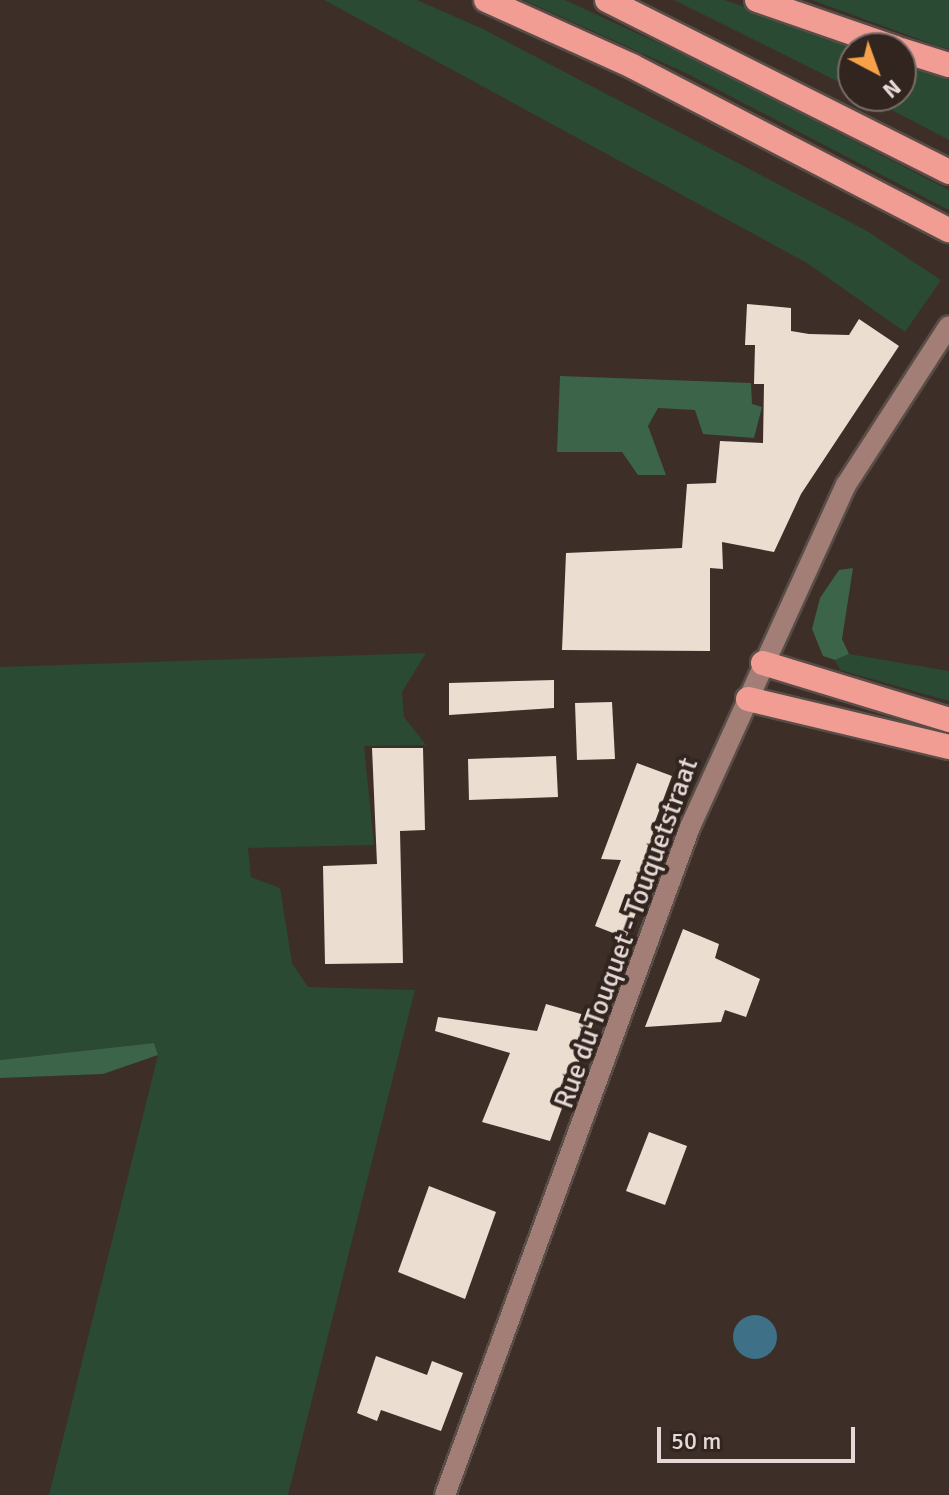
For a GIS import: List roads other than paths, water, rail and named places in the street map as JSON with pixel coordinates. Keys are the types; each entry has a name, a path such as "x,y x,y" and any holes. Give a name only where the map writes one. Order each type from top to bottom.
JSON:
{"highway":[{"path":"486,0 942,226"},
{"path":"607,0 949,172"},
{"path":"757,0 849,32"},
{"path":"917,55 949,65"},
{"path":"763,663 949,720"},
{"path":"748,699 949,747"}],"main road":[{"name":"Rue du Touquet - Touquetstraat","path":"445,1495 690,827 846,485 949,326"}],"water":[{"path":"755,1315 771,1321 777,1337 771,1353 755,1359 739,1353 733,1337 739,1321"}]}
